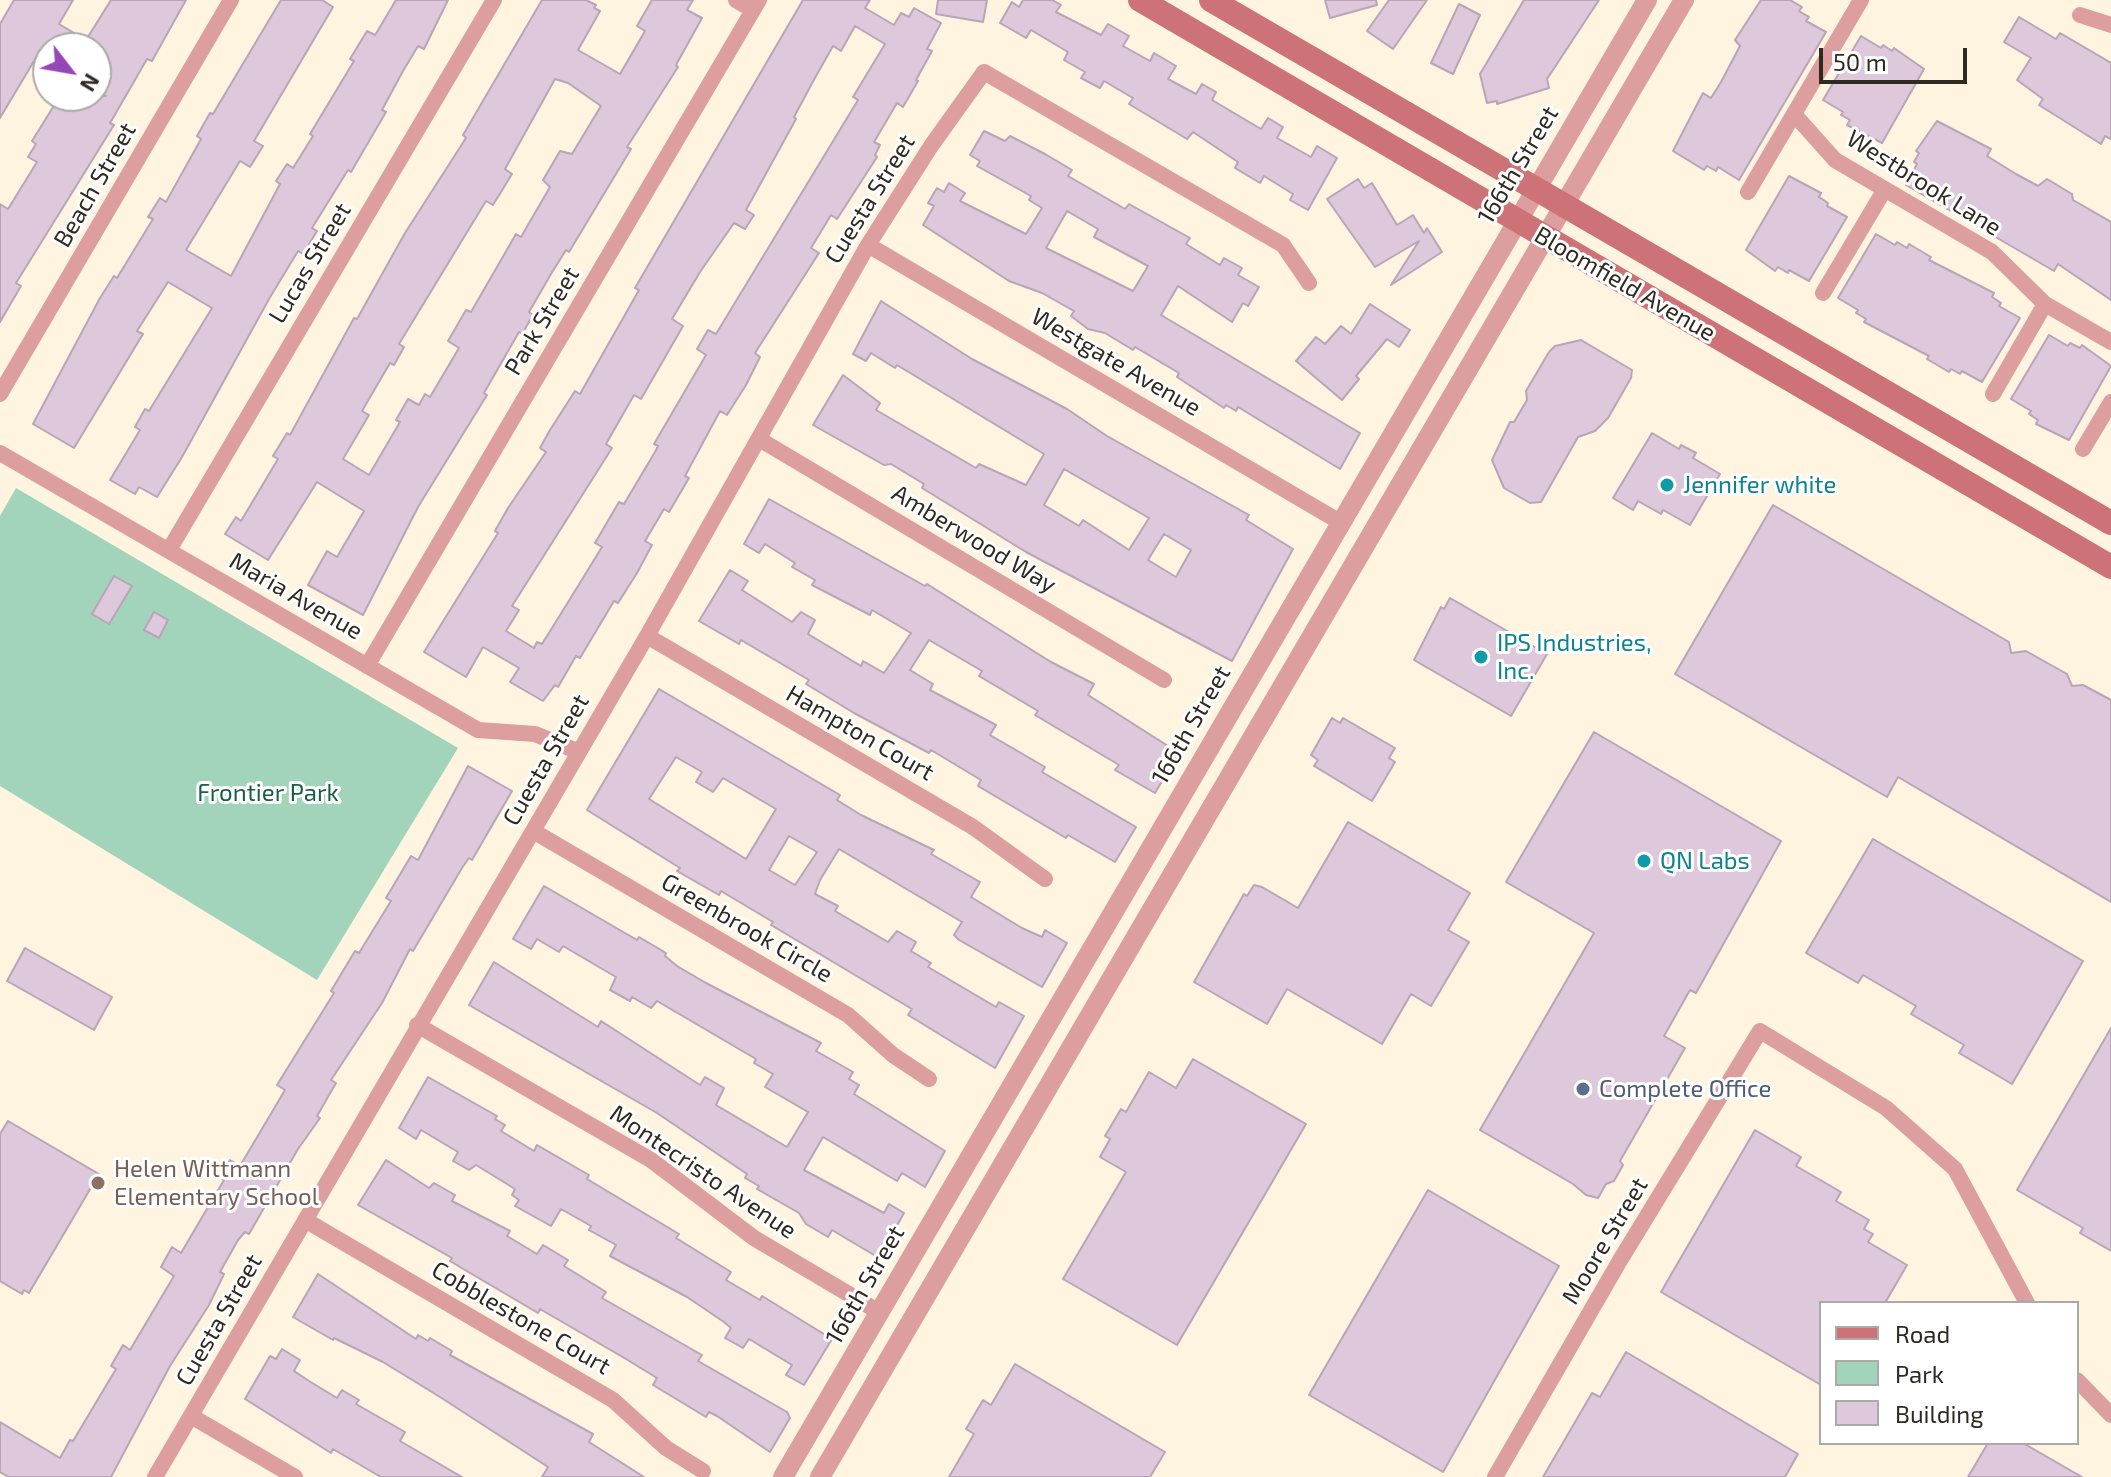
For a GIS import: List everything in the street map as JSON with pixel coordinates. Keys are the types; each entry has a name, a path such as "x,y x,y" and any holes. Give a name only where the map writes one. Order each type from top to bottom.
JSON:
{"main road":[{"name":"Bloomfield Avenue","path":"1140,0 2111,567"},
{"name":"Bloomfield Avenue","path":"1211,0 2111,523"}],"street":[{"name":"Beach Street","path":"0,394 231,0"},
{"name":"Lucas Street","path":"169,550 494,0"},
{"path":"736,0 756,5"},
{"name":"166th Street","path":"783,1477 1515,220 1647,0"},
{"path":"820,1477 1684,0"},
{"path":"1748,192 1861,0"},
{"name":"Park Street","path":"367,666 756,5"},
{"path":"2080,15 2111,25"},
{"name":"Cuesta Street","path":"155,1477 647,636 868,245 931,146 984,72 1283,245 1309,283"},
{"name":"Westbrook Lane","path":"1794,114 1835,160 1992,252 2045,304 2111,342"},
{"path":"1823,293 1885,189"},
{"name":"Westgate Avenue","path":"868,245 1340,522"},
{"path":"1993,394 2045,304"},
{"path":"2083,449 2111,402"},
{"name":"Amberwood Way","path":"759,439 1164,680"},
{"name":"Maria Avenue","path":"0,453 478,730 535,734 577,751"},
{"path":"1340,522 1368,539"},
{"name":"Hampton Court","path":"647,636 973,827 1045,879"},
{"name":"Greenbrook Circle","path":"533,831 848,1015 893,1055 929,1079"},
{"name":"Montecristo Avenue","path":"417,1025 651,1160 754,1238 879,1312"},
{"name":"Moore Street","path":"1495,1477 1619,1262 1760,1031 1886,1108 1955,1169 2026,1301"},
{"name":"Cobblestone Court","path":"305,1220 613,1400 666,1448 703,1471"},
{"path":"879,1312 907,1328"},
{"path":"2079,1382 2111,1415"},
{"path":"191,1416 295,1477"}],"green space":[{"name":"Frontier Park","path":"16,488 458,748 317,980 0,786 0,516"}],"building":[{"path":"14,0 73,0 59,24 72,32 32,32 32,64 0,118 0,24"},
{"path":"111,0 186,0 152,61 147,59 110,123 114,125 16,283 21,286 0,322 0,204 8,209 37,162 28,157 36,144 32,141 50,112 112,112 112,32 91,32"},
{"path":"281,0 322,0 333,7 254,141 263,146 250,167 240,161 186,250 231,276 280,184 276,181 287,164 293,168 313,136 310,134 354,61 350,59 367,31 375,35 396,0 448,0 424,49 418,46 403,71 382,110 386,112 351,172 348,170 312,228 317,231 303,254 298,251 269,299 157,497 139,487 135,494 110,480 140,430 135,427 145,409 149,411 212,308 168,282 137,331 143,334 74,448 33,424 100,298 114,276 117,278 153,219 148,217 160,198 166,202 201,139 197,136 210,113 213,114"},
{"path":"542,0 586,0 596,5 594,8 600,11 578,50 620,74 645,31 637,26 652,0 693,0 687,10 702,18 676,65 678,67 627,147 631,149 569,252 566,250 529,312 533,315 522,334 519,332 484,393 487,395 418,507 363,615 308,585 327,551 337,557 364,511 317,482 268,560 225,534 236,517 241,521 278,459 273,456 287,433 290,435 354,318 357,319 405,233 466,138 463,135","holes":["555,79 568,83 601,106 572,154 560,151 543,180 550,187 521,237 516,234 471,312 466,310 448,341 459,348 430,397 425,394 419,405 408,399 396,420 400,422 369,475 343,459 369,415 362,411 390,363 394,365 404,347 399,344 486,201 493,205 512,174 505,169"]},
{"path":"803,0 870,0 865,8 894,25 901,13 909,17 914,8 941,23 927,49 932,51 918,81 903,107 897,103 874,142 880,145 875,155 877,157 837,219 831,215 811,248 819,253 755,353 760,357 746,385 727,415 720,411 685,476 689,478 669,512 664,509 645,541 652,545 637,573 618,603 614,601 580,658 576,656 558,687 555,685 543,701 510,682 519,668 483,647 466,677 424,652 498,533 495,531 508,508 546,452 540,448 550,430 575,391 580,394 639,290 635,288","holes":["855,26 885,44 853,97 858,100 716,334 708,330 697,349 706,355 654,444 658,446 655,452 624,504 619,502 595,543 602,547 542,644 537,642 534,648 506,631 519,610 512,606 612,448 606,444 634,395 641,399 683,326 672,319 700,272 734,223 745,229 754,215 746,210 833,46 841,51"]},
{"path":"938,0 987,0 983,22 936,14"},
{"path":"1023,0 1052,0 1061,5 1056,12 1101,35 1108,24 1129,36 1123,46 1150,61 1154,53 1176,66 1168,79 1196,94 1202,84 1216,92 1212,100 1261,129 1268,118 1283,127 1277,138 1311,157 1317,146 1337,158 1308,210 1290,200 1293,194 1264,176 1260,183 1235,168 1238,162 1193,132 1187,139 1129,104 1133,98 1104,81 1100,88 1081,78 1085,72 1064,60 1068,52 1031,30 1026,38 1000,23 1012,2 1019,7"},
{"path":"1325,0 1376,0 1377,5 1330,18"},
{"path":"1389,0 1427,0 1393,49 1367,31"},
{"path":"1524,0 1599,0 1547,79 1549,88 1497,104 1497,101 1487,103 1480,74"},
{"path":"1761,0 1790,0 1802,7 1799,11 1809,17 1806,21 1826,32 1739,180 1718,167 1716,171 1707,166 1704,170 1673,151 1703,93 1711,98 1721,82 1740,46 1735,40"},
{"path":"1459,4 1480,15 1453,74 1431,63"},
{"path":"2019,17 2056,39 2060,33 2111,63 2111,139 2105,136 2101,144 2039,105 2043,99 2017,80 2031,58 2004,42"},
{"path":"1861,36 1881,48 1883,45 1892,51 1894,48 1924,69 1882,143 1847,125 1850,120 1841,115 1843,112 1823,100"},
{"path":"1937,121 1991,149 1987,156 2016,174 2038,186 2047,179 2072,194 2073,200 2111,222 2111,300 2058,264 2054,271 1906,185 1917,164 1914,162 1919,153 1916,151"},
{"path":"984,131 1005,141 1010,136 1072,170 1068,176 1125,209 1129,204 1190,238 1186,244 1220,265 1224,258 1242,268 1238,275 1259,287 1248,306 1243,303 1232,322 1178,286 1161,315 1360,433 1340,469 1238,407 1236,411 1226,405 1224,408 1177,377 1179,373 1135,347 1133,350 1105,333 1088,329 1071,316 1074,311 1042,293 1009,281 923,225 934,206 928,203 937,188 944,192 949,183 965,193 960,201 1026,234 1042,208 1029,200 1031,196 977,166 980,161 970,155","holes":["1067,211 1098,229 1094,237 1148,266 1133,291 1046,248"]},
{"path":"1789,176 1821,193 1819,197 1828,203 1827,206 1847,217 1809,281 1789,270 1788,273 1778,267 1775,271 1746,250"},
{"path":"1358,179 1364,188 1372,183 1397,225 1413,215 1424,233 1427,228 1442,252 1391,285 1419,241 1375,267 1327,199"},
{"path":"1876,234 1895,245 1897,242 1907,248 1909,244 1931,257 1929,260 1994,293 1992,297 2001,303 1999,306 2020,318 1982,382 1962,371 1960,374 1951,369 1949,372 1927,359 1929,356 1864,322 1866,319 1856,313 1858,310 1838,298"},
{"path":"881,301 972,359 1067,409 1107,436 1249,515 1246,520 1293,549 1232,661 1026,552 922,488 924,484 891,464 884,465 813,425 843,375 880,403 876,410 976,468 979,464 1026,485 1044,454 897,365 895,368 871,353 866,361 853,354","holes":["1064,469 1149,518 1129,550 1083,520 1079,526 1044,505","1164,534 1191,550 1176,577 1148,560"]},
{"path":"1370,304 1410,330 1399,347 1387,339 1356,376 1359,379 1342,400 1296,361 1316,337 1325,344 1341,326 1351,334"},
{"path":"2049,335 2068,346 2070,343 2080,348 2082,345 2111,366 2069,440 2036,424 2038,420 2029,414 2031,411 2011,399"},
{"path":"1581,340 1632,370 1631,378 1608,418 1595,431 1578,437 1541,502 1530,503 1504,488 1492,460 1510,422 1514,422 1527,400 1526,391 1549,352 1555,346"},
{"name":"Jennifer white","path":"1652,433 1679,449 1681,445 1696,453 1693,458 1720,474 1690,525 1638,501 1633,510 1613,498"},
{"path":"769,499 925,586 927,584 1051,662 1094,684 1088,695 1179,753 1155,793 1115,770 1119,765 1035,715 1038,711 979,676 982,671 929,640 910,670 933,684 930,690 996,725 990,735 1045,767 1042,772 1136,827 1115,862 1068,835 1066,838 978,786 981,780 931,750 929,753 854,713 806,684 809,680 741,640 739,644 699,621 730,570 748,581 742,590 792,622 801,612 815,620 808,634 861,666 863,661 884,673 911,633 872,610 870,615 812,585 815,580 792,567 795,563 765,544 759,553 744,544"},
{"path":"1773,505 2009,642 2011,653 2026,651 2067,674 2072,686 2083,685 2111,700 2111,902 1898,777 1887,797 1675,674"},
{"path":"114,576 132,586 109,624 92,614"},
{"name":"IPS Industries, Inc.","path":"1450,598 1547,654 1511,716 1414,660 1441,607 1444,609"},
{"path":"154,612 168,620 159,638 144,630"},
{"path":"659,689 840,795 837,800 861,815 934,850 931,854 980,882 971,897 1022,928 1042,937 1045,930 1067,943 1042,987 959,940 954,935 962,922 839,849 820,880 815,894 838,906 835,911 888,942 897,931 916,942 911,951 931,963 928,967 996,1007 999,1002 1024,1016 995,1068 908,1015 912,1009 771,925 773,922 721,891 719,895 677,871 680,868 587,810","holes":["676,757 702,772 696,782 713,792 723,778 776,809 746,859 649,799","789,836 817,852 795,885 769,870"]},
{"path":"1332,718 1340,723 1343,718 1395,748 1389,758 1395,762 1372,801 1314,766 1318,760 1311,755"},
{"path":"1594,732 1781,841 1696,993 1690,990 1664,1036 1685,1048 1620,1161 1623,1165 1614,1181 1606,1184 1598,1198 1586,1195 1573,1184 1480,1130 1594,933 1506,882"},
{"path":"468,766 512,791 472,860 469,858 462,868 413,951 410,949 382,1003 331,1080 336,1083 317,1116 320,1118 298,1149 249,1234 245,1232 238,1240 220,1272 224,1274 209,1305 170,1366 111,1477 9,1477 0,1472 0,1422 60,1458 70,1440 73,1441 116,1369 111,1366 123,1345 130,1350 174,1276 161,1267 172,1247 181,1253 224,1180 219,1177 230,1160 240,1166 285,1090 277,1085 334,993 331,991 355,951 359,953 391,901 386,898 411,856 418,860"},
{"path":"1348,822 1470,893 1448,930 1469,942 1431,1006 1411,994 1382,1044 1287,989 1267,1024 1194,982 1244,894 1247,896 1254,885 1262,887 1298,908"},
{"path":"1873,839 2083,961 2012,1084 1959,1053 1964,1045 1911,1014 1916,1006 1863,975 1858,983 1806,953"},
{"path":"544,886 637,940 639,937 666,953 665,956 677,966 706,983 821,1043 816,1051 853,1072 849,1079 859,1085 854,1094 945,1151 925,1187 902,1173 897,1181 823,1137 804,1170 884,1213 889,1204 904,1213 879,1258 832,1230 828,1237 806,1224 799,1213 757,1189 759,1186 745,1178 747,1174 657,1113 469,1005 494,962 598,1027 601,1021 700,1085 705,1077 724,1088 716,1105 787,1147 808,1112 765,1087 773,1074 754,1063 756,1059 657,1001 651,1008 632,997 630,1001 610,990 616,977 563,946 559,952 537,939 531,949 513,939"},
{"path":"25,948 112,997 94,1030 7,981"},
{"path":"2111,1028 2111,1251 2080,1233 2083,1228 2017,1190"},
{"path":"1193,1059 1306,1124 1177,1345 1063,1279 1126,1172 1100,1157 1110,1139 1105,1136 1121,1109 1126,1112 1149,1072 1176,1088"},
{"path":"428,1077 497,1116 495,1119 505,1125 501,1131 534,1151 537,1145 589,1175 587,1179 679,1234 676,1238 731,1272 726,1280 760,1300 762,1296 832,1339 804,1385 786,1375 792,1365 749,1339 743,1348 725,1338 731,1328 724,1322 687,1297 610,1256 616,1245 589,1230 591,1226 561,1209 551,1226 515,1206 519,1200 512,1195 515,1189 476,1165 469,1170 453,1161 458,1152 421,1130 416,1139 399,1128"},
{"name":"Helen Wittmann Elementary School","path":"8,1121 99,1174 29,1293 24,1290 22,1294 0,1281 0,1134"},
{"path":"1755,1130 1801,1157 1796,1166 1841,1192 1836,1201 1869,1220 1864,1229 1873,1234 1868,1242 1907,1265 1886,1301 1819,1301 1819,1384 1661,1292"},
{"path":"386,1160 429,1188 434,1183 455,1195 452,1201 510,1231 507,1236 537,1254 543,1245 568,1260 564,1266 606,1292 602,1298 702,1355 698,1361 787,1412 790,1418 770,1452 717,1416 709,1412 706,1417 653,1385 657,1378 626,1359 540,1309 538,1313 450,1261 452,1258 358,1205"},
{"path":"1428,1190 1559,1266 1443,1472 1309,1395"},
{"path":"318,1274 416,1339 418,1335 428,1341 430,1338 452,1351 450,1355 593,1434 589,1442 644,1477 542,1477 548,1467 440,1397 383,1362 333,1340 293,1317"},
{"path":"282,1349 300,1360 294,1371 337,1398 342,1390 359,1400 356,1404 405,1432 400,1441 462,1477 381,1477 333,1449 331,1453 245,1399 270,1356 276,1359"},
{"path":"1626,1352 1798,1454 1785,1477 1543,1477 1592,1393 1600,1397"},
{"path":"1015,1364 1165,1452 1150,1477 949,1477 974,1434 966,1429 983,1400 991,1405"},
{"path":"1987,1445 2026,1445 2082,1477 1968,1477"}],"place":[{"name":"Jennifer white","path":"1667,485"},
{"name":"IPS Industries, Inc.","path":"1481,657"},
{"name":"QN Labs","path":"1644,861"},
{"name":"Complete Office","path":"1583,1089"},
{"name":"Helen Wittmann Elementary School","path":"98,1183"}]}
